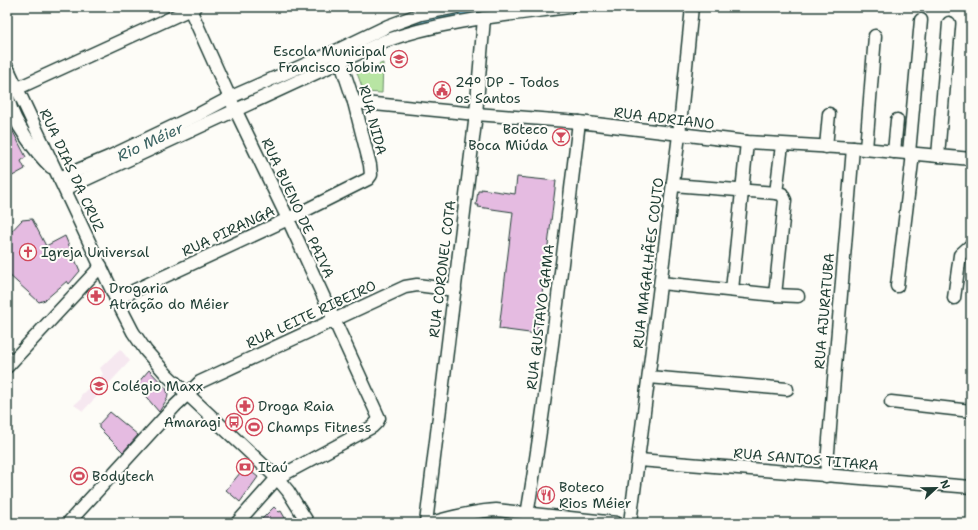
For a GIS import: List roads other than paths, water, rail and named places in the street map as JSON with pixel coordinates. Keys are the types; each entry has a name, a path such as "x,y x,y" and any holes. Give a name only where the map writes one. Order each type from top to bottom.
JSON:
{"street":[{"path":"8,69 7,86 9,103 17,121 38,153 60,179 233,104 338,56 406,19 456,7"},
{"path":"338,56 417,31 453,22 569,7"},
{"name":"RUA MAGALHÃES COUTO","path":"630,523 673,185 692,7"},
{"path":"18,88 191,8"},
{"name":"RUA BUENO DE PAIVA","path":"191,8 233,104 288,219 379,418 378,422 277,478"},
{"name":"RUA CORONEL COTA","path":"426,523 476,114 484,18"},
{"path":"897,286 911,153 922,20"},
{"path":"938,156 949,22"},
{"path":"866,149 875,36"},
{"name":"RUA NIDA","path":"338,56 354,102 370,165 371,175"},
{"name":"RUA DIAS DA CRUZ","path":"8,69 116,299 134,332 146,350 168,376 277,478 292,496 308,523"},
{"name":"RUA ADRIANO","path":"354,102 579,122 747,142 853,148 971,159"},
{"path":"826,147 829,114"},
{"path":"894,152 896,120"},
{"name":"RUA GUSTAVO GAMA","path":"527,514 551,352 579,122"},
{"path":"732,290 747,142"},
{"path":"776,193 782,145"},
{"name":"RUA AJURATUBA","path":"826,476 853,148"},
{"name":"RUA PIRANGA","path":"116,299 365,182 371,175"},
{"path":"673,185 782,194 785,200 775,295"},
{"path":"954,298 960,255 971,245"},
{"path":"7,367 101,266"},
{"path":"661,283 798,296"},
{"name":"RUA LEITE RIBEIRO","path":"68,523 187,394 204,380 412,285 454,290"},
{"path":"649,378 787,389"},
{"path":"891,402 971,412"},
{"name":"RUA SANTOS TITARA","path":"639,460 971,487"},
{"path":"237,523 277,478"},
{"path":"431,523 483,510 496,510 616,523"}],"waterway":[{"name":"Rio Méier","path":"390,32 444,16 501,7"},
{"name":"Rio Méier","path":"241,100 288,78"},
{"name":"Rio Méier","path":"200,119 226,107"}],"place":[{"name":"Escola Municipal Francisco Jobim","path":"399,59"},
{"name":"24º DP - Todos os Santos","path":"442,90"},
{"name":"Boteco Boca Miúda","path":"561,137"},
{"name":"Igreja Universal","path":"28,252"},
{"name":"Drogaria Atração do Méier","path":"96,296"},
{"name":"Colégio Maxx","path":"99,386"},
{"name":"Droga Raia","path":"245,406"},
{"name":"Amaragi","path":"234,422"},
{"name":"Champs Fitness","path":"254,427"},
{"name":"Itaú","path":"245,467"},
{"name":"Bodytech","path":"79,476"},
{"name":"Boteco Rios Méier","path":"546,495"}]}
